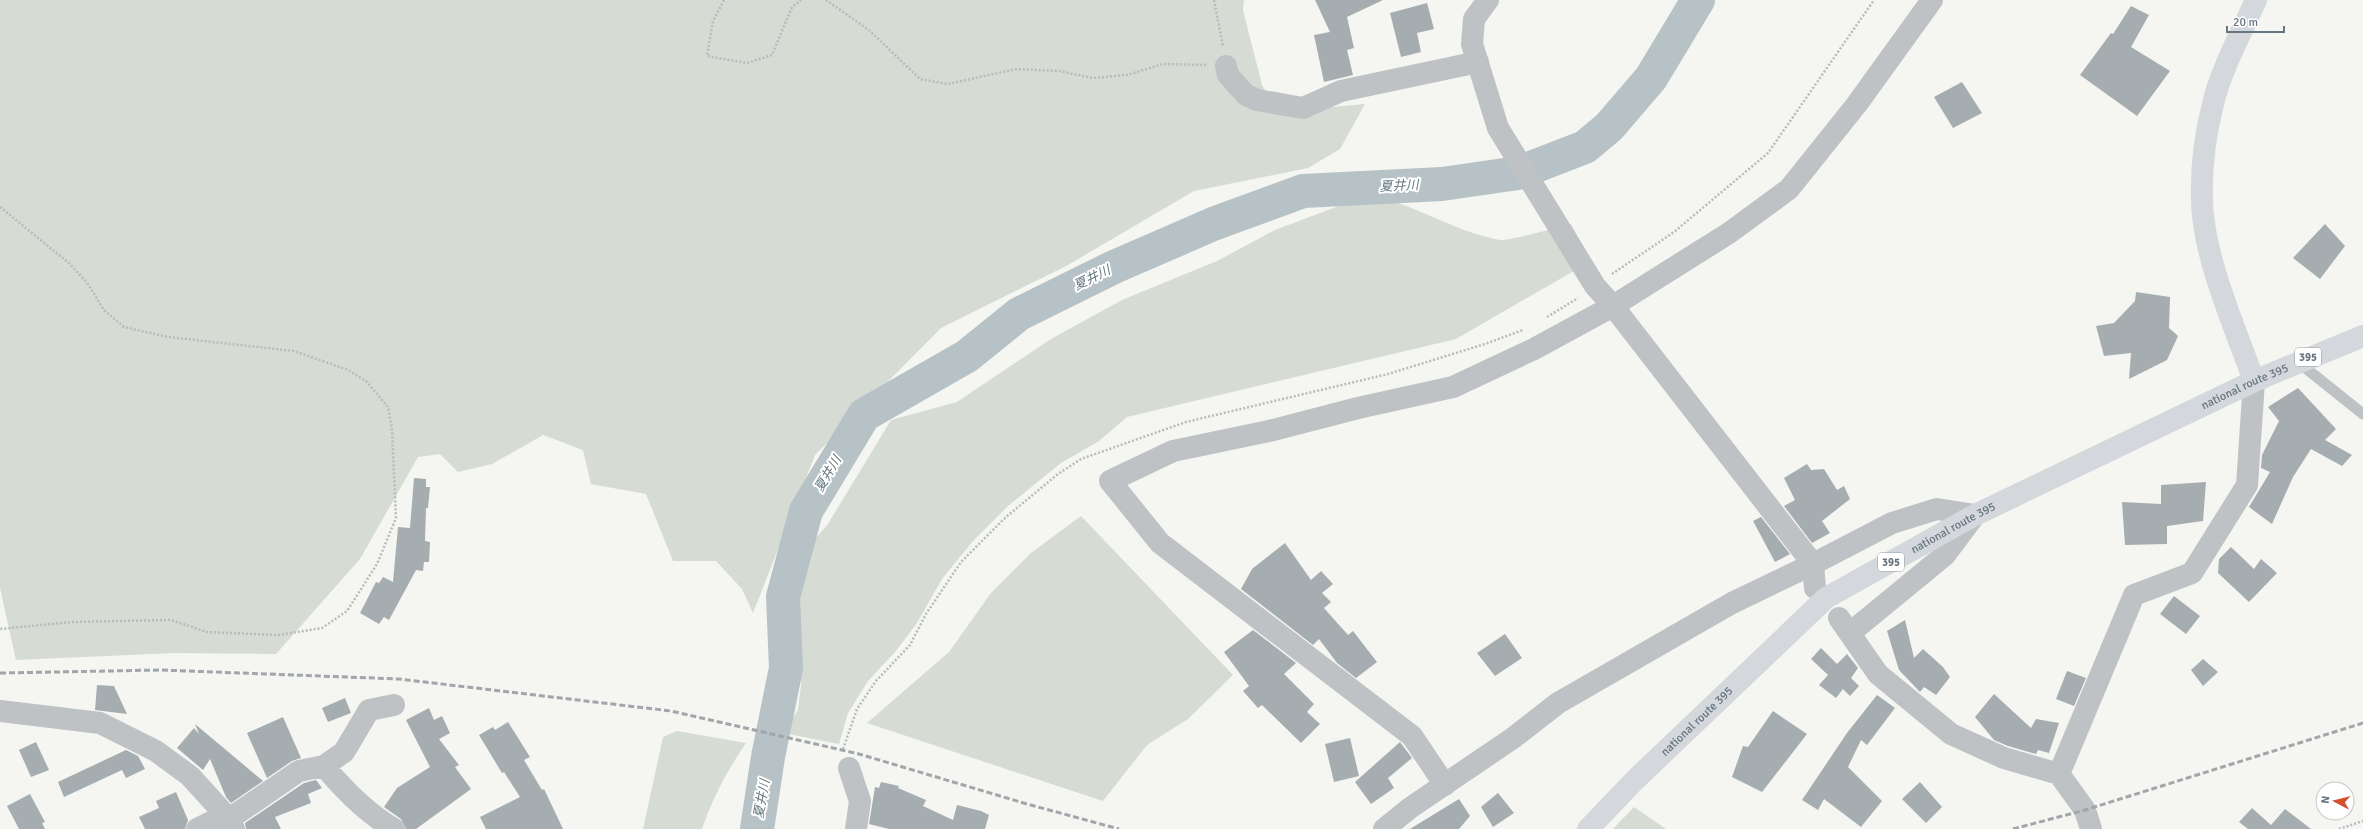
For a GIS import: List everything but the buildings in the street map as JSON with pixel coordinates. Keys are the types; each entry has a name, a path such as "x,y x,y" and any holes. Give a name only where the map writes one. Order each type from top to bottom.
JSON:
{"main road":[{"path":"2254,381 2221,287 2209,245 2202,201 2204,156 2213,103 2256,0"},
{"name":"national route 395","path":"1588,829 1635,780 1826,598 1975,515 2254,381 2298,361 2363,336"}],"street":[{"path":"1488,0 1474,19 1472,44 1498,128 1595,286 1613,306 1814,564 1815,588"},
{"path":"1446,785 1412,736 1160,543 1110,481 1173,451 1269,431 1358,408 1453,387 1534,349 1613,306 1729,233 1789,189 1857,104 1932,0"},
{"path":"1226,66 1228,75 1246,95 1257,100 1304,108 1341,91 1480,71"},
{"path":"2059,774 2134,595 2192,573 2247,485 2254,381"},
{"path":"1384,829 1410,808 1446,785 1558,703 1732,603 1814,564 1892,523 1937,509 1975,515 1945,555 1845,625 1878,674 1951,734 2004,758 2059,774 2086,810 2091,829"},
{"path":"232,824 299,771 324,766 344,752 369,710 394,705"},
{"path":"0,711 100,723 156,751 190,776 232,824"},
{"path":"846,759 860,801 856,829"},
{"path":"324,766 354,798 384,823 394,829"},
{"path":"197,829 221,817 232,824"}],"lane":[{"path":"2298,361 2363,414"}],"path":[{"path":"724,0 713,21 707,56 747,63 772,55 792,7 801,0"},
{"path":"826,0 870,31 920,79 948,84 1016,69 1059,71 1092,78 1127,75 1163,64 1226,66 1214,0"},
{"path":"1540,320 1595,286 1674,232 1768,152 1874,0"},
{"path":"0,207 70,264 88,284 104,310 124,326 168,337 294,351 348,370 366,381 388,408 392,430 396,518 377,564 348,611 322,628 279,635 207,632 170,620 72,622 0,629"},
{"path":"846,759 857,709 876,681 910,645 926,614 961,562 1006,517 1058,474 1081,459 1186,422 1388,374 1486,344 1528,328"},
{"path":"2339,829 2363,820"}],"shaded area":[{"path":"0,0 1244,0 1243,10 1262,85 1280,112 1365,104 1340,149 1308,168 1194,191 1068,265 941,328 815,455 753,613 742,589 716,561 673,561 646,494 591,484 583,450 543,435 492,464 458,472 440,454 418,457 360,559 276,654 174,653 16,660 0,588"},
{"path":"1368,195 1402,204 1466,231 1500,240 1571,224 1591,261 1456,339 1127,417 1099,441 1061,463 1008,506 973,541 942,579 917,623 896,651 868,681 848,713 839,744 783,733 798,710 801,685 792,609 803,553 828,524 891,420 957,402 1051,339 1122,300 1217,261 1275,230"},
{"path":"1081,516 1233,675 1188,719 1147,745 1103,801 867,723 949,652 991,593 1031,553"},
{"path":"677,731 746,743 721,784 702,829 643,829 663,737"},
{"path":"1634,807 1666,829 1613,829"}],"waterway":[{"name":"夏井川","path":"757,829 768,757 786,668 783,597 806,511 864,415 967,356 1019,314 1114,267 1213,224 1303,191 1442,184 1518,173 1585,147 1609,127 1651,78 1698,0"}],"railway":[{"path":"0,673 161,670 399,679 671,711 859,754 1027,804 1119,829"},
{"path":"2013,829 2085,810 2363,723"}]}
